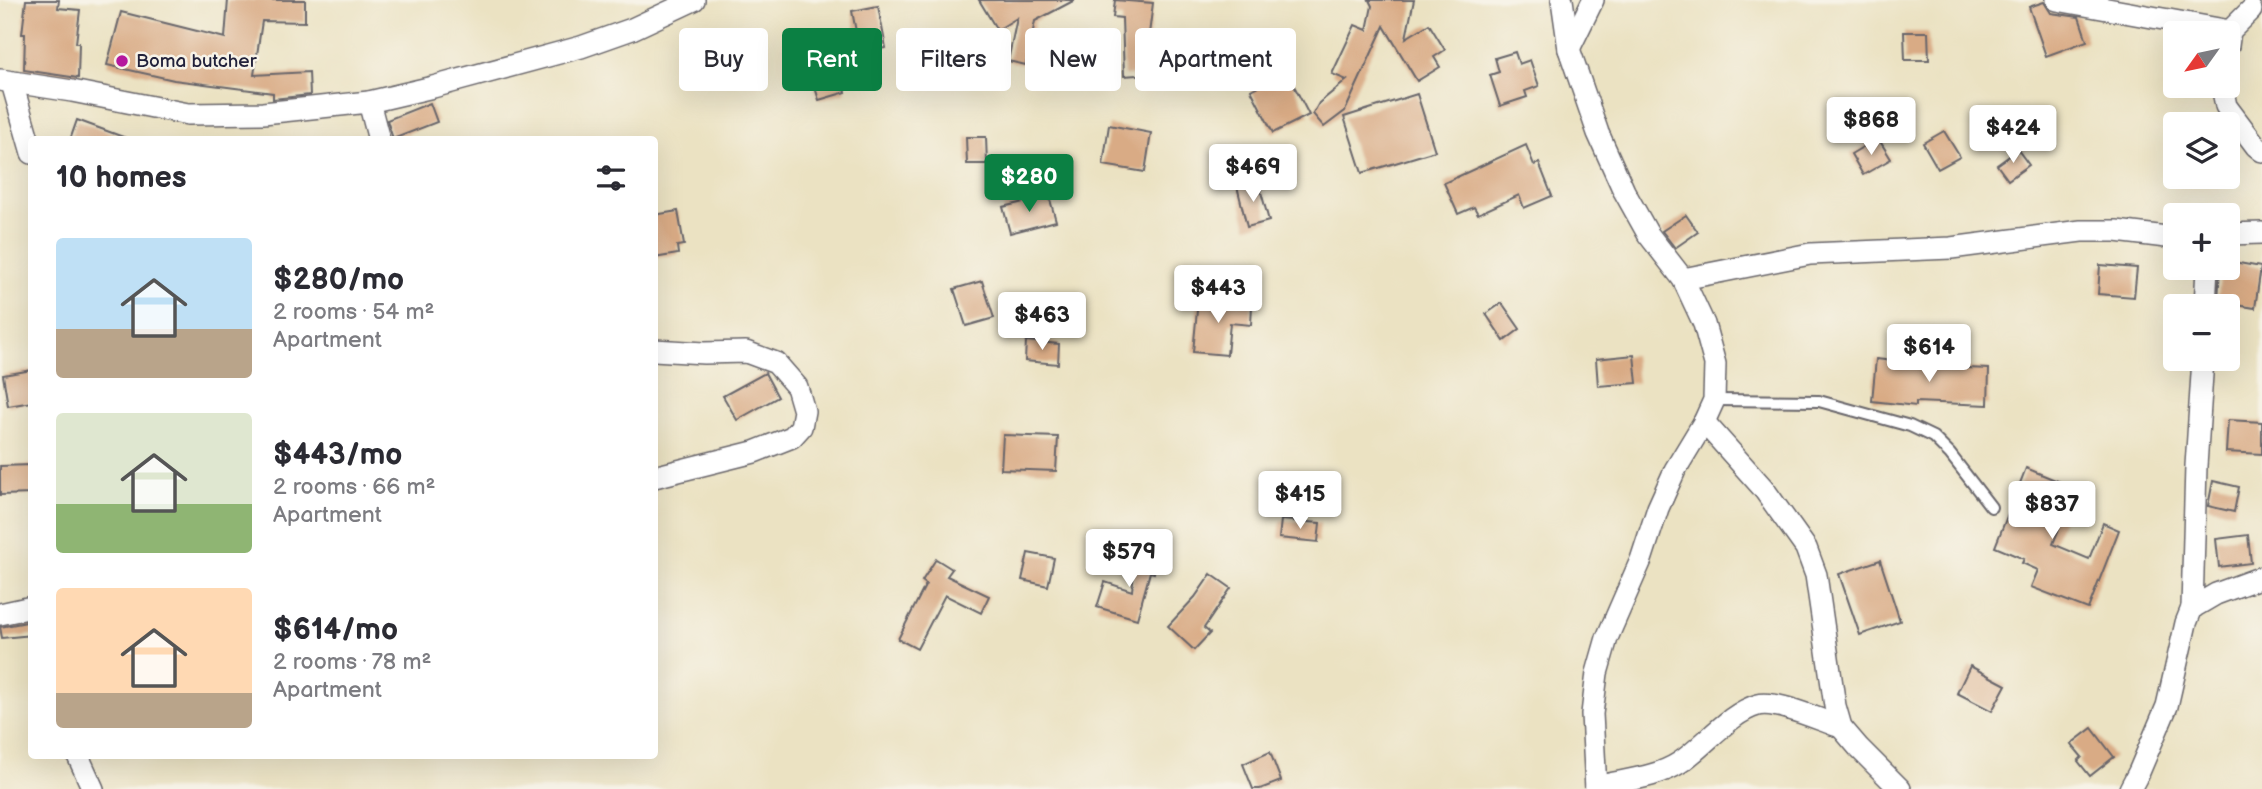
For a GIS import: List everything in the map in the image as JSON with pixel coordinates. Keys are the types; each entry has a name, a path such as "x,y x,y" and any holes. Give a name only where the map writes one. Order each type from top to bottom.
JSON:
{"street":[{"path":"28,142 6,81 188,114 263,113 369,102 581,47 632,29 694,0"},
{"path":"1562,0 1569,49 1598,132 1624,191 1648,234 1683,279 1704,324 1715,364 1714,400 1658,508 1641,560 1607,638 1597,673 1592,714 1596,788 1663,771 1680,762 1743,712 1760,704 1775,705 1841,727"},
{"path":"1569,49 1593,0"},
{"path":"2057,0 2163,23"},
{"path":"2240,24 2251,10"},
{"path":"2224,98 2226,106 2262,151"},
{"path":"369,102 378,136"},
{"path":"1683,279 1810,254 1951,248 2081,231 2116,231 2163,237"},
{"path":"2240,234 2262,233"},
{"path":"658,350 746,352 776,363 797,387 804,411 801,427 792,436 754,452 658,476"},
{"path":"2130,789 2167,706 2186,623 2192,608 2196,466 2202,371"},
{"path":"1704,422 1762,488 1805,548 1816,575 1830,679 1841,727 1900,789"},
{"path":"2192,608 2216,594 2262,577"},
{"path":"0,614 28,608"},
{"path":"79,759 93,789"}],"lane":[{"path":"1714,400 1819,401 1910,426 1933,437 1950,454 1991,507"}],"building":[{"path":"26,0 59,0 58,8 80,10 76,43 79,43 78,78 24,70 25,34 22,34"},
{"path":"228,0 305,0 305,22 262,21 254,75 309,72 310,95 273,99 273,93 174,80 107,65 121,12 225,38"},
{"path":"979,0 1075,0 1035,21 1034,28 1025,28 1025,65 1011,62 1017,18 996,28"},
{"path":"1115,0 1153,3 1150,28 1135,28 1135,75 1124,76 1122,18 1113,17"},
{"path":"1369,0 1414,0 1406,38 1429,24 1445,50 1434,57 1440,67 1417,81 1384,26 1345,111 1324,127 1313,114 1319,103 1347,80 1332,74 1355,25 1367,30 1372,6"},
{"path":"2044,2 2051,13 2079,17 2087,41 2046,56 2029,7"},
{"path":"878,6 886,48 882,49 882,28 855,28 852,11"},
{"path":"1904,32 1928,32 1929,60 1905,60"},
{"path":"1515,52 1519,64 1530,60 1539,86 1525,91 1527,97 1500,106 1490,75 1499,72 1495,58"},
{"path":"1296,90 1309,115 1273,133 1252,91"},
{"path":"816,91 846,91 846,92 819,100"},
{"path":"1417,94 1435,151 1362,173 1344,117"},
{"path":"430,103 437,122 401,136 392,136 387,120"},
{"path":"77,120 121,136 71,136"},
{"path":"1109,125 1151,133 1145,172 1103,165"},
{"path":"1944,131 1960,157 1938,169 1923,143"},
{"path":"966,137 986,137 987,164 967,164"},
{"path":"1878,138 1891,159 1863,175 1851,154"},
{"path":"1526,145 1534,165 1539,163 1552,196 1524,208 1519,195 1478,214 1474,207 1458,214 1444,183"},
{"path":"2018,150 2029,165 2008,180 1997,165"},
{"path":"1258,181 1269,221 1247,227 1237,186"},
{"path":"1049,196 1056,221 1010,233 1003,207"},
{"path":"678,211 684,245 677,246 678,254 658,257 658,214"},
{"path":"1686,215 1698,232 1675,248 1662,231"},
{"path":"2240,263 2261,267 2255,308 2240,306 2240,294 2218,294 2219,280 2240,280"},
{"path":"2100,265 2137,268 2134,297 2098,294"},
{"path":"982,281 994,318 966,326 954,289"},
{"path":"1198,300 1252,305 1251,325 1230,323 1227,355 1193,352"},
{"path":"1502,303 1520,329 1504,341 1486,314"},
{"path":"1026,341 1059,344 1058,364 1025,361"},
{"path":"1634,355 1637,383 1598,386 1596,359"},
{"path":"1876,359 1920,366 1989,369 1988,405 1916,402 1916,406 1872,401"},
{"path":"28,371 28,403 8,406 3,375"},
{"path":"765,373 778,397 737,420 723,396"},
{"path":"2228,420 2262,422 2262,454 2226,452"},
{"path":"1003,435 1058,437 1056,471 1001,469"},
{"path":"28,465 28,494 0,495 0,466"},
{"path":"2026,468 2075,488 2053,544 2089,559 2103,523 2119,530 2088,609 2031,587 2038,570 2022,563 2024,559 1995,547"},
{"path":"2213,481 2239,487 2234,512 2208,506"},
{"path":"1281,520 1320,523 1318,542 1279,538"},
{"path":"2248,535 2251,563 2219,567 2216,539"},
{"path":"1028,553 1054,558 1048,586 1022,580"},
{"path":"1136,553 1156,555 1154,573 1150,572 1137,619 1097,607 1105,582 1132,591"},
{"path":"936,559 952,569 947,576 989,596 981,613 945,595 917,649 898,639 926,584 922,581"},
{"path":"1880,560 1900,621 1860,635 1839,574"},
{"path":"1211,574 1231,588 1204,628 1210,633 1194,650 1168,626 1195,597"},
{"path":"28,622 28,635 2,638 0,627"},
{"path":"1970,666 2006,685 1992,711 1957,693"},
{"path":"2092,728 2114,757 2090,776 2078,761 2082,757 2071,744"},
{"path":"1270,752 1281,781 1253,789 1243,764"}],"place":[{"name":"Boma butcher","path":"122,61"}]}
